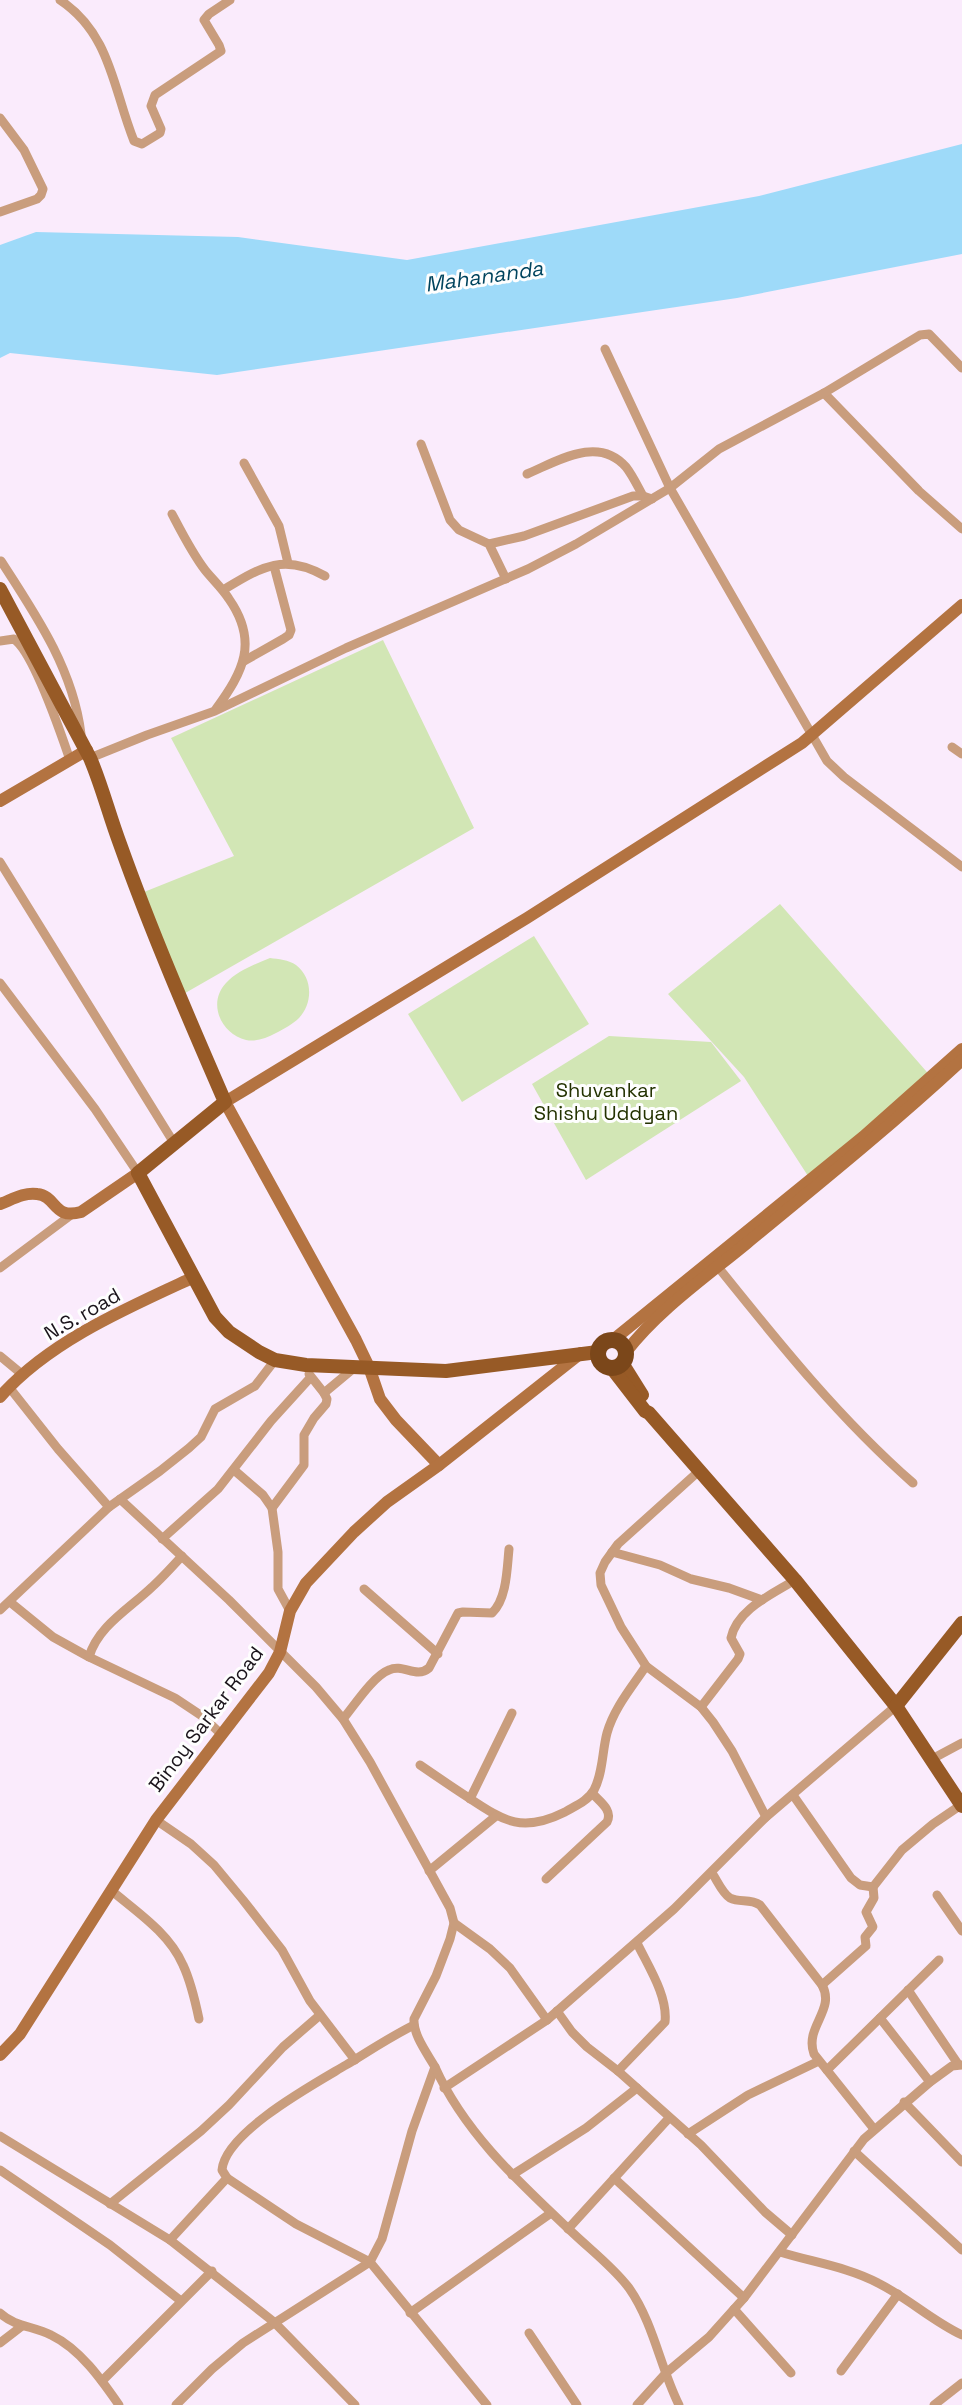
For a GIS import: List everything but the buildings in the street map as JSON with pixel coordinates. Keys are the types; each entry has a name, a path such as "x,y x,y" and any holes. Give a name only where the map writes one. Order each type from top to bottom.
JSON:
{"highway":[{"path":"619,1342 619,1361 601,1362 595,1348 619,1342"}],"main road":[{"path":"0,589 100,780 119,843 184,1008 225,1102 138,1173 192,1278 215,1317 242,1342 275,1360 308,1371 363,1366 422,1369 426,1366 595,1348"},
{"path":"619,1361 651,1409 649,1413 795,1580 896,1706 962,1805"},
{"path":"896,1706 962,1623"}],"street":[{"path":"66,2 94,35 109,61 134,141 142,144 160,133 161,129 151,105 155,95 220,51 219,45 204,20 208,14 230,0"},
{"path":"0,118 24,150 43,189 37,199 0,212"},
{"path":"0,801 86,750 147,735 215,711 346,648 506,579 576,544 648,498 670,488 719,449 824,393 925,333 936,340 962,368"},
{"path":"605,349 670,488 827,761 844,777 962,867"},
{"path":"824,393 920,491 962,529"},
{"path":"420,444 450,520 459,530 489,544 524,536 633,496 648,498"},
{"path":"527,474 574,454 592,451 607,452 627,469 648,498"},
{"path":"244,463 279,526 288,563"},
{"path":"172,514 203,568 223,590 240,621 245,640 244,661 235,684 215,711"},
{"path":"489,544 506,579"},
{"path":"1,561 52,644 74,698 86,750"},
{"path":"223,590 246,576 288,563 311,568 325,576"},
{"path":"244,661 283,639 289,635 291,630 274,566"},
{"path":"439,1465 396,1420 380,1399 225,1102 527,918 802,742 962,605"},
{"path":"0,641 14,639 20,644 41,684 70,760"},
{"path":"952,747 962,754"},
{"path":"0,862 174,1143"},
{"path":"0,983 95,1109 138,1173 81,1212 71,1215 0,1268"},
{"name":"Binoy Sarkar Road","path":"0,2055 20,2034 156,1820 269,1673 280,1652 290,1611 306,1583 354,1532 387,1502 595,1348 863,1137 962,1049"},
{"path":"619,1361 637,1337 869,1143 962,1060"},
{"path":"1,1202 25,1194 38,1194 46,1198 58,1211 71,1215"},
{"path":"718,1267 785,1350 846,1420 913,1483"},
{"name":"N.S. road","path":"0,1397 43,1359 86,1331 192,1278"},
{"path":"0,1356 23,1375"},
{"path":"0,1610 108,1507 189,1448 201,1437 215,1410 255,1386 275,1360"},
{"path":"324,1393 363,1366"},
{"path":"162,1539 197,1510 234,1470 308,1371 324,1393 327,1399 326,1404 304,1435 304,1466 272,1508"},
{"path":"9,1387 108,1507"},
{"path":"234,1470 263,1495 272,1508 277,1540 278,1589 290,1611"},
{"path":"699,1471 630,1532 612,1552 600,1573 601,1585 621,1628 646,1666 701,1707 732,1751 766,1817"},
{"path":"120,1499 229,1600 316,1687 343,1719 370,1762 450,1908 454,1923 436,1976 418,2010 414,2025 444,2088 473,2130 512,2175 628,2287 647,2319 679,2405"},
{"path":"343,1719 381,1674 390,1669 399,1668 417,1673 424,1672 438,1654 458,1613 492,1613 497,1608 507,1570 508,1549"},
{"path":"612,1552 660,1565 691,1579 729,1588 762,1600"},
{"path":"89,1657 92,1646 101,1634 152,1588 182,1556"},
{"path":"701,1707 740,1654 733,1642 732,1634 740,1621 762,1600 795,1580"},
{"path":"364,1589 438,1654"},
{"path":"10,1602 53,1637 175,1698 202,1716 221,1734"},
{"path":"420,1765 496,1816 515,1823 549,1820 580,1804 592,1793 599,1778 608,1731 620,1705 646,1666"},
{"path":"444,2088 547,2020 712,1873 766,1817 896,1706"},
{"path":"470,1799 512,1713"},
{"path":"932,1759 962,1743"},
{"path":"546,1879 607,1822 610,1816 609,1811 592,1793"},
{"path":"793,1794 851,1878 860,1885 873,1887"},
{"path":"822,1985 866,1946 865,1937 873,1928 866,1912 874,1898 873,1887 902,1850 933,1824 962,1805"},
{"path":"429,1871 496,1816"},
{"path":"156,1820 191,1844 214,1865 282,1950 299,1983 320,2015 355,2060"},
{"path":"712,1873 732,1899 754,1901 760,1905 822,1985 826,1993 825,2002 810,2044 819,2061 874,2129"},
{"path":"112,1891 157,1929 171,1945 189,1979 199,2019"},
{"path":"937,1895 962,1931"},
{"path":"454,1923 490,1949 510,1968 547,2020"},
{"path":"618,2071 665,2022 666,2013 662,1997 637,1942"},
{"path":"827,2070 939,1960"},
{"path":"637,2405 666,2373 709,2337 744,2298 854,2151 874,2129 930,2082 960,2065 908,1990"},
{"path":"557,2011 572,2032 587,2047 618,2071 709,2152 765,2212 792,2235"},
{"path":"110,2204 201,2131 229,2105 283,2047 320,2015"},
{"path":"880,2018 930,2082"},
{"path":"414,2025 375,2045 263,2118 227,2155 222,2170 227,2178 296,2224 370,2262 487,2405"},
{"path":"688,2134 748,2095 819,2061"},
{"path":"176,2405 235,2349 370,2262 382,2239 412,2131 435,2067"},
{"path":"512,2175 586,2128 637,2088"},
{"path":"904,2102 962,2162"},
{"path":"568,2229 669,2118"},
{"path":"0,2136 170,2240 212,2271 274,2322 355,2405"},
{"path":"854,2151 962,2250"},
{"path":"0,2170 110,2245 181,2301"},
{"path":"170,2240 227,2178"},
{"path":"614,2178 744,2298"},
{"path":"410,2313 552,2213"},
{"path":"780,2252 858,2273 898,2294 924,2314 962,2335"},
{"path":"102,2381 212,2271"},
{"path":"840,2371 898,2294"},
{"path":"734,2309 791,2373"},
{"path":"0,2313 22,2326 36,2328 66,2344 102,2381 119,2405"},
{"path":"0,2343 22,2326"},
{"path":"530,2333 577,2405"},
{"path":"934,2405 962,2383"}],"green space":[{"path":"383,640 474,828 180,996 139,894 234,856 171,738"},
{"path":"780,904 933,1079 808,1176 744,1077 668,994"},
{"path":"534,936 589,1024 462,1102 408,1014"},
{"path":"270,958 290,962 302,970 309,991 307,1005 299,1018 272,1035 254,1040 237,1037 224,1025 220,1017 217,1008 220,991 235,975"},
{"name":"Shuvankar Shishu Uddyan","path":"609,1036 711,1042 741,1081 586,1180 532,1084"}],"water":[{"name":"Mahananda","path":"962,144 962,254 737,298 217,375 10,353 0,358 0,245 36,232 238,237 407,260 759,196"}]}
